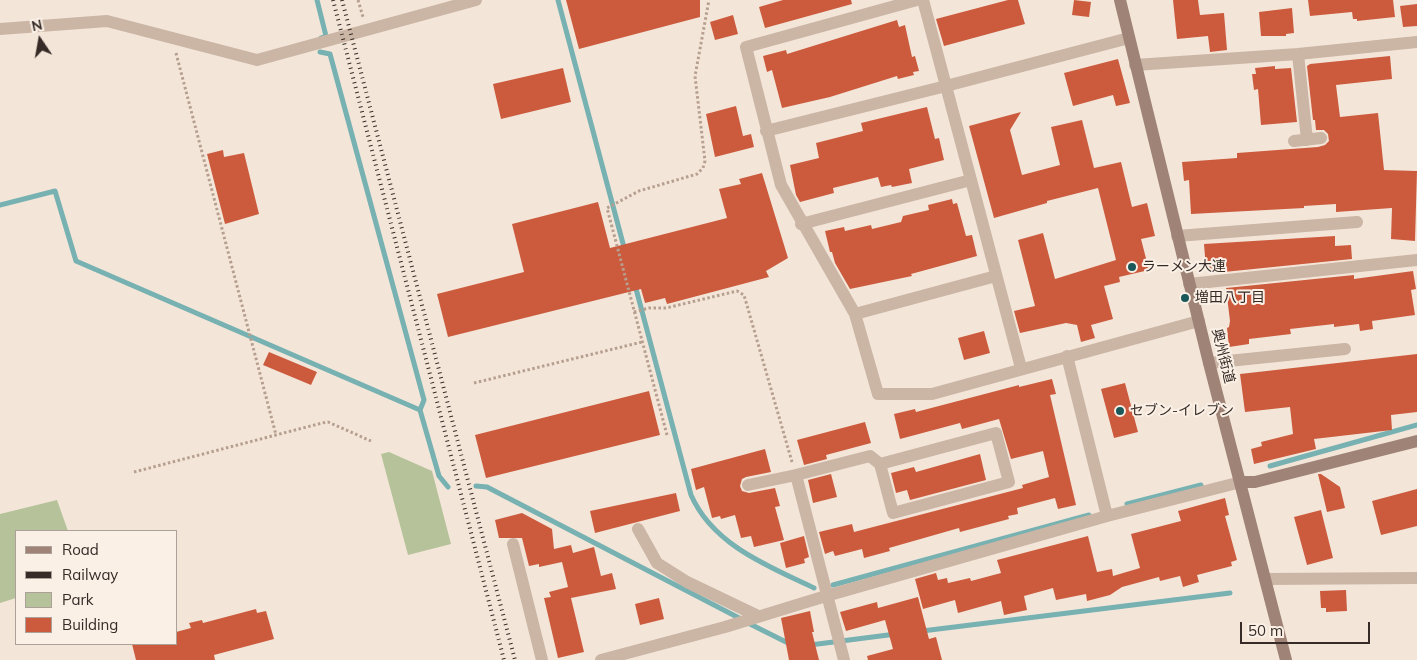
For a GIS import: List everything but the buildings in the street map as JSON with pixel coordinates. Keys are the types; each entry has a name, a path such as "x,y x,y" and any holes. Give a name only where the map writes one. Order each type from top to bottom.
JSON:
{"main road":[{"name":"奥州街道","path":"1120,0 1198,321 1286,660"},
{"path":"1241,482 1255,482 1417,441"}],"street":[{"path":"0,29 106,21 258,60 476,0"},
{"path":"917,0 746,47 781,185 801,224 855,314 878,394 932,394 1021,368 1198,321"},
{"path":"923,0 1021,368"},
{"path":"766,131 1128,38"},
{"path":"1135,65 1298,54 1417,42"},
{"path":"1298,54 1300,140 1321,138"},
{"path":"801,224 971,180"},
{"path":"1177,236 1357,222"},
{"path":"1189,284 1417,260"},
{"path":"855,314 996,276"},
{"path":"1209,364 1345,349"},
{"path":"1067,356 1107,516"},
{"path":"748,485 870,456 880,464 893,513 1009,482 996,433 880,464"},
{"path":"796,475 844,660"},
{"path":"601,660 748,620 1107,516 1219,486 1241,482"},
{"path":"638,529 657,563 748,620"},
{"path":"513,544 542,660"},
{"path":"1265,579 1417,578"}],"path":[{"path":"667,435 642,342 636,311 607,208 638,191 697,174 703,168 706,160 696,76 709,0"},
{"path":"172,38 276,435"},
{"path":"636,311 666,308 737,291 744,295 796,475"},
{"path":"474,383 642,342"},
{"path":"134,472 328,422 371,441"}],"green space":[{"path":"389,452 432,471 451,544 408,555 381,454"},
{"path":"57,500 68,530 15,530 15,598 0,603 0,514"}],"waterway":[{"path":"317,0 326,36 321,38"},
{"path":"558,0 625,251"},
{"path":"320,52 330,54 424,400 420,410"},
{"path":"0,205 55,191 76,261 420,410 439,476 448,487"},
{"path":"635,285 691,495 701,512 713,528 727,541 761,562 814,588"},
{"path":"1270,466 1417,425"},
{"path":"1127,504 1201,485"},
{"path":"476,486 487,487 741,619"},
{"path":"833,585 1089,515"},
{"path":"922,631 1230,593"},
{"path":"748,623 790,644"},
{"path":"810,645 896,634"}],"railway":[{"path":"333,0 504,660"},
{"path":"342,0 515,660"}],"place":[{"name":"ラーメン大連","path":"1132,267"},
{"name":"増田八丁目","path":"1185,298"},
{"name":"セブン-イレブン","path":"1120,411"}]}
